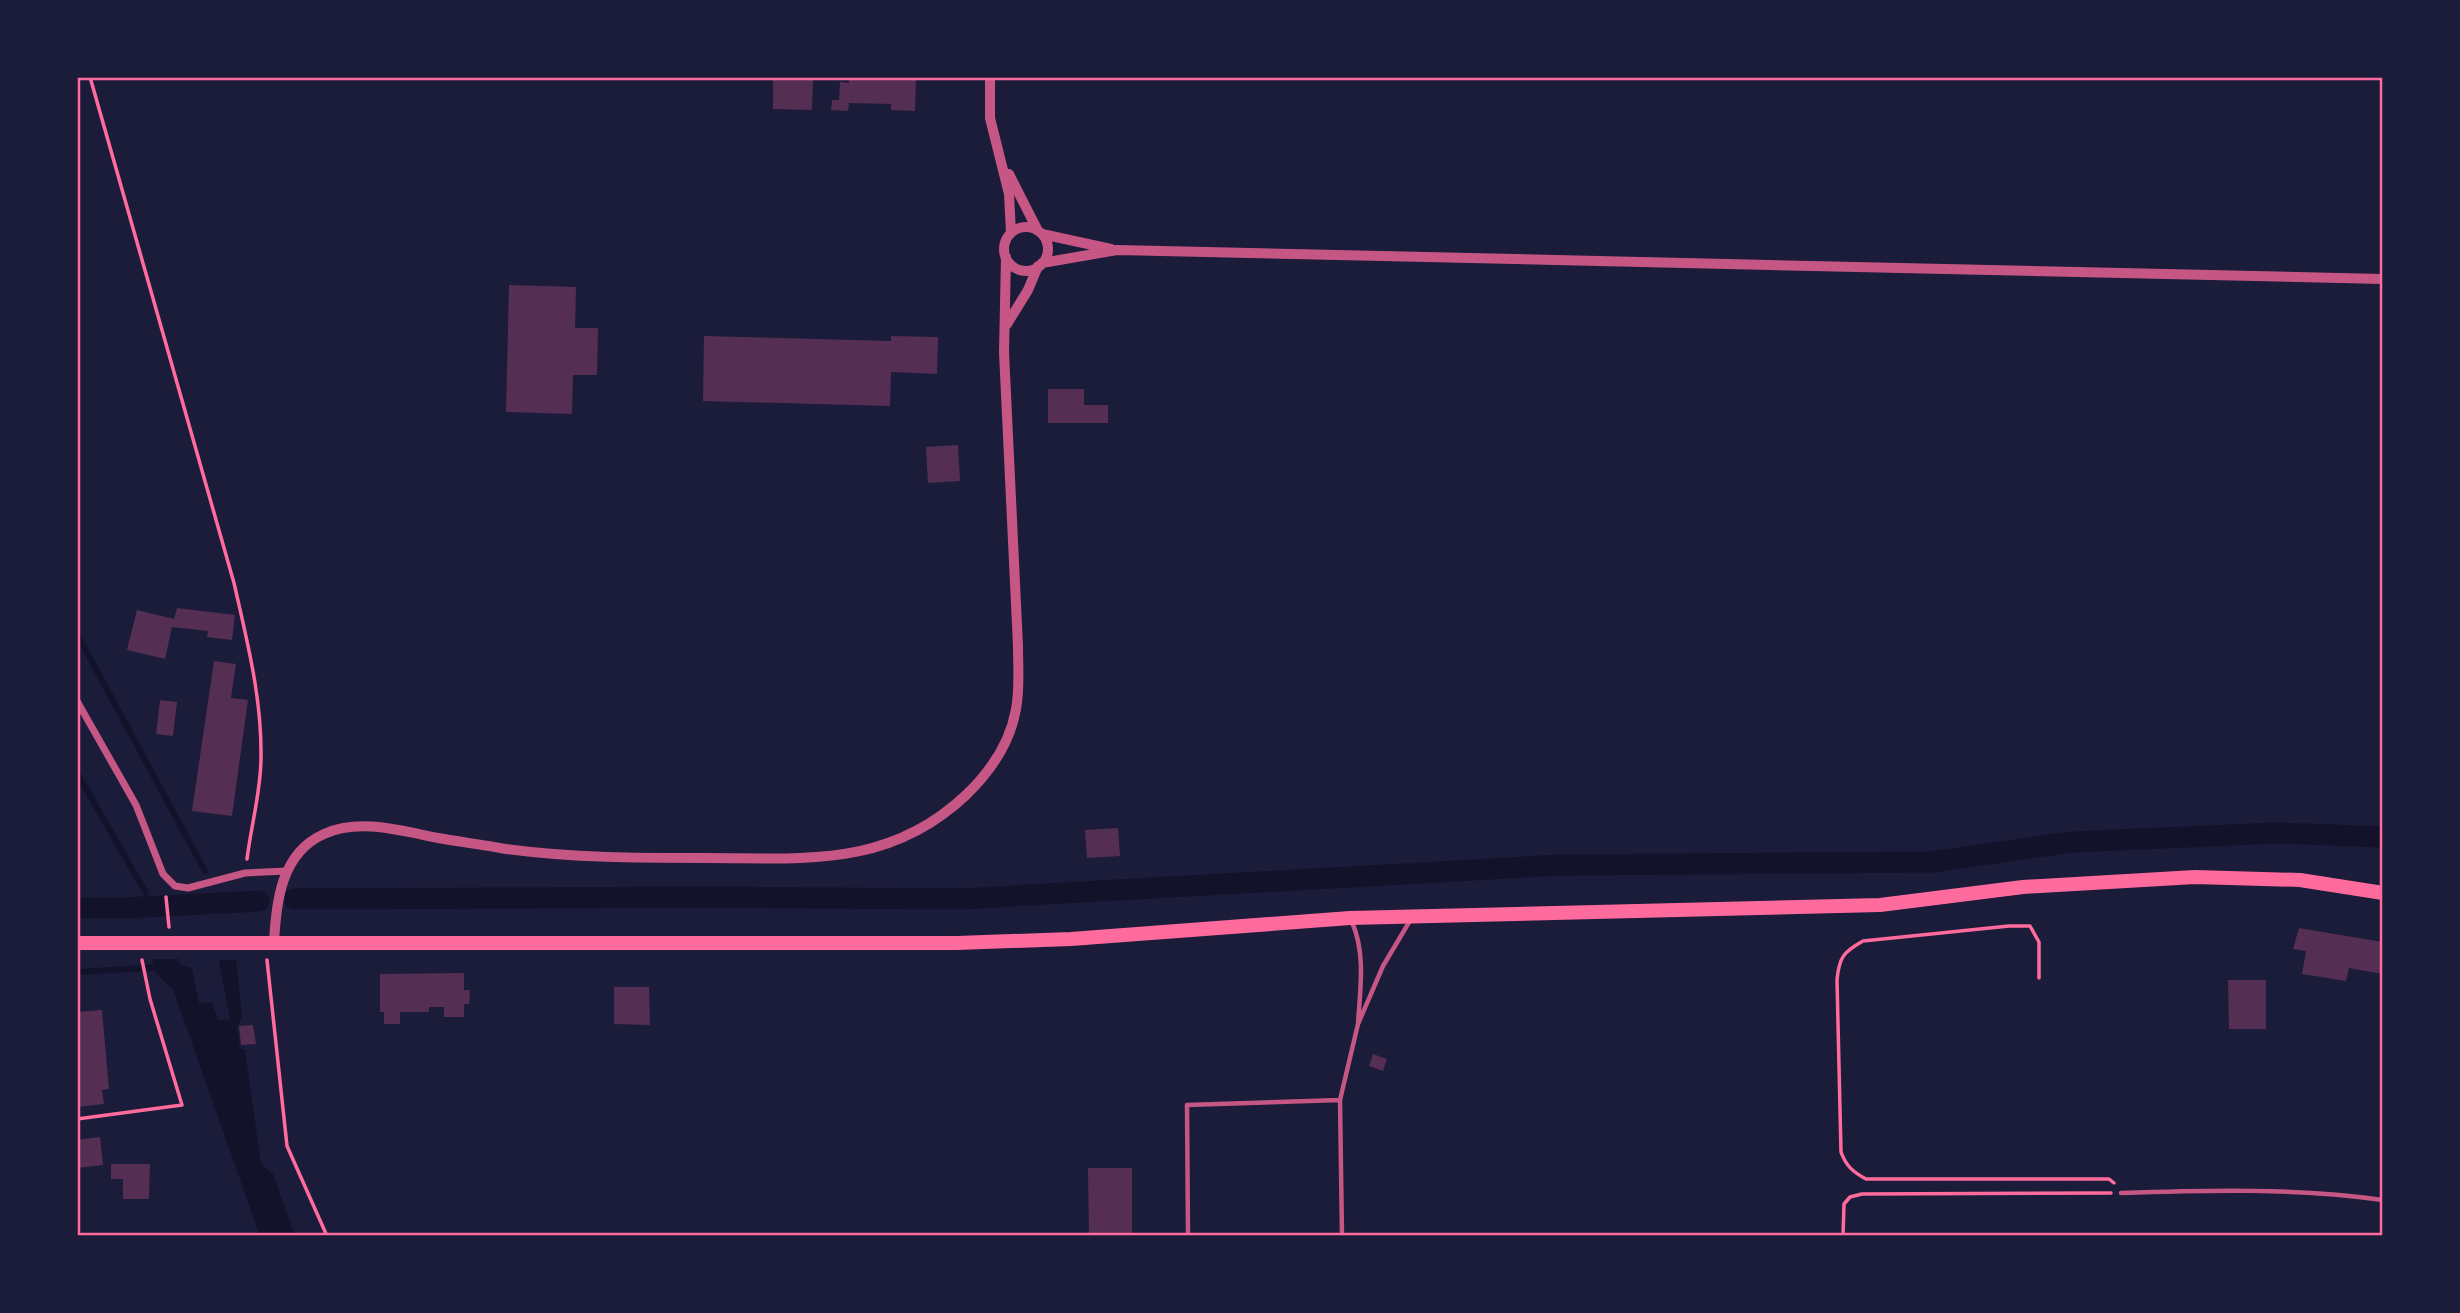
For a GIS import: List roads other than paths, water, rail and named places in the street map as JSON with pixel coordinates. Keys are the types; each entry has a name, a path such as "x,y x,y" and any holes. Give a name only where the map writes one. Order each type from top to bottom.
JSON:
{"main road":[{"path":"77,943 244,943 271,939 957,943 1085,938 1413,915 1859,906 1924,901 2023,887 2195,877 2300,880 2383,892"}],"street":[{"path":"271,939 281,884 299,852 325,833 349,827 374,827 509,849 620,858 784,858 852,853 880,847 912,834 941,817 973,788 989,769 1010,731 1017,706 1018,646 1005,365 1004,244 1011,233 1009,194 990,118 990,77"},
{"path":"1000,157 1047,245 1047,252 1028,290 1005,326"},
{"path":"1011,233 1027,227 1117,250 2383,279"},
{"path":"1006,257 1009,263 1020,270 1117,250"},
{"path":"77,701 136,806 163,874 175,886 188,888 245,873 287,871"}],"lane":[{"path":"1358,1024 1383,966 1413,915"},
{"path":"1342,1236 1340,1100 1358,1024 1362,975 1358,938 1350,918"},
{"path":"1188,1236 1187,1105 1340,1100"},
{"path":"2121,1193 2206,1190 2333,1193 2383,1200"}],"waterway":[{"path":"77,634 205,871"},
{"path":"77,773 146,893"},
{"path":"294,899 960,899 1560,865 1932,862 2072,842 2277,833 2383,837"},
{"path":"77,908 259,901"},
{"path":"77,972 162,967"}]}
